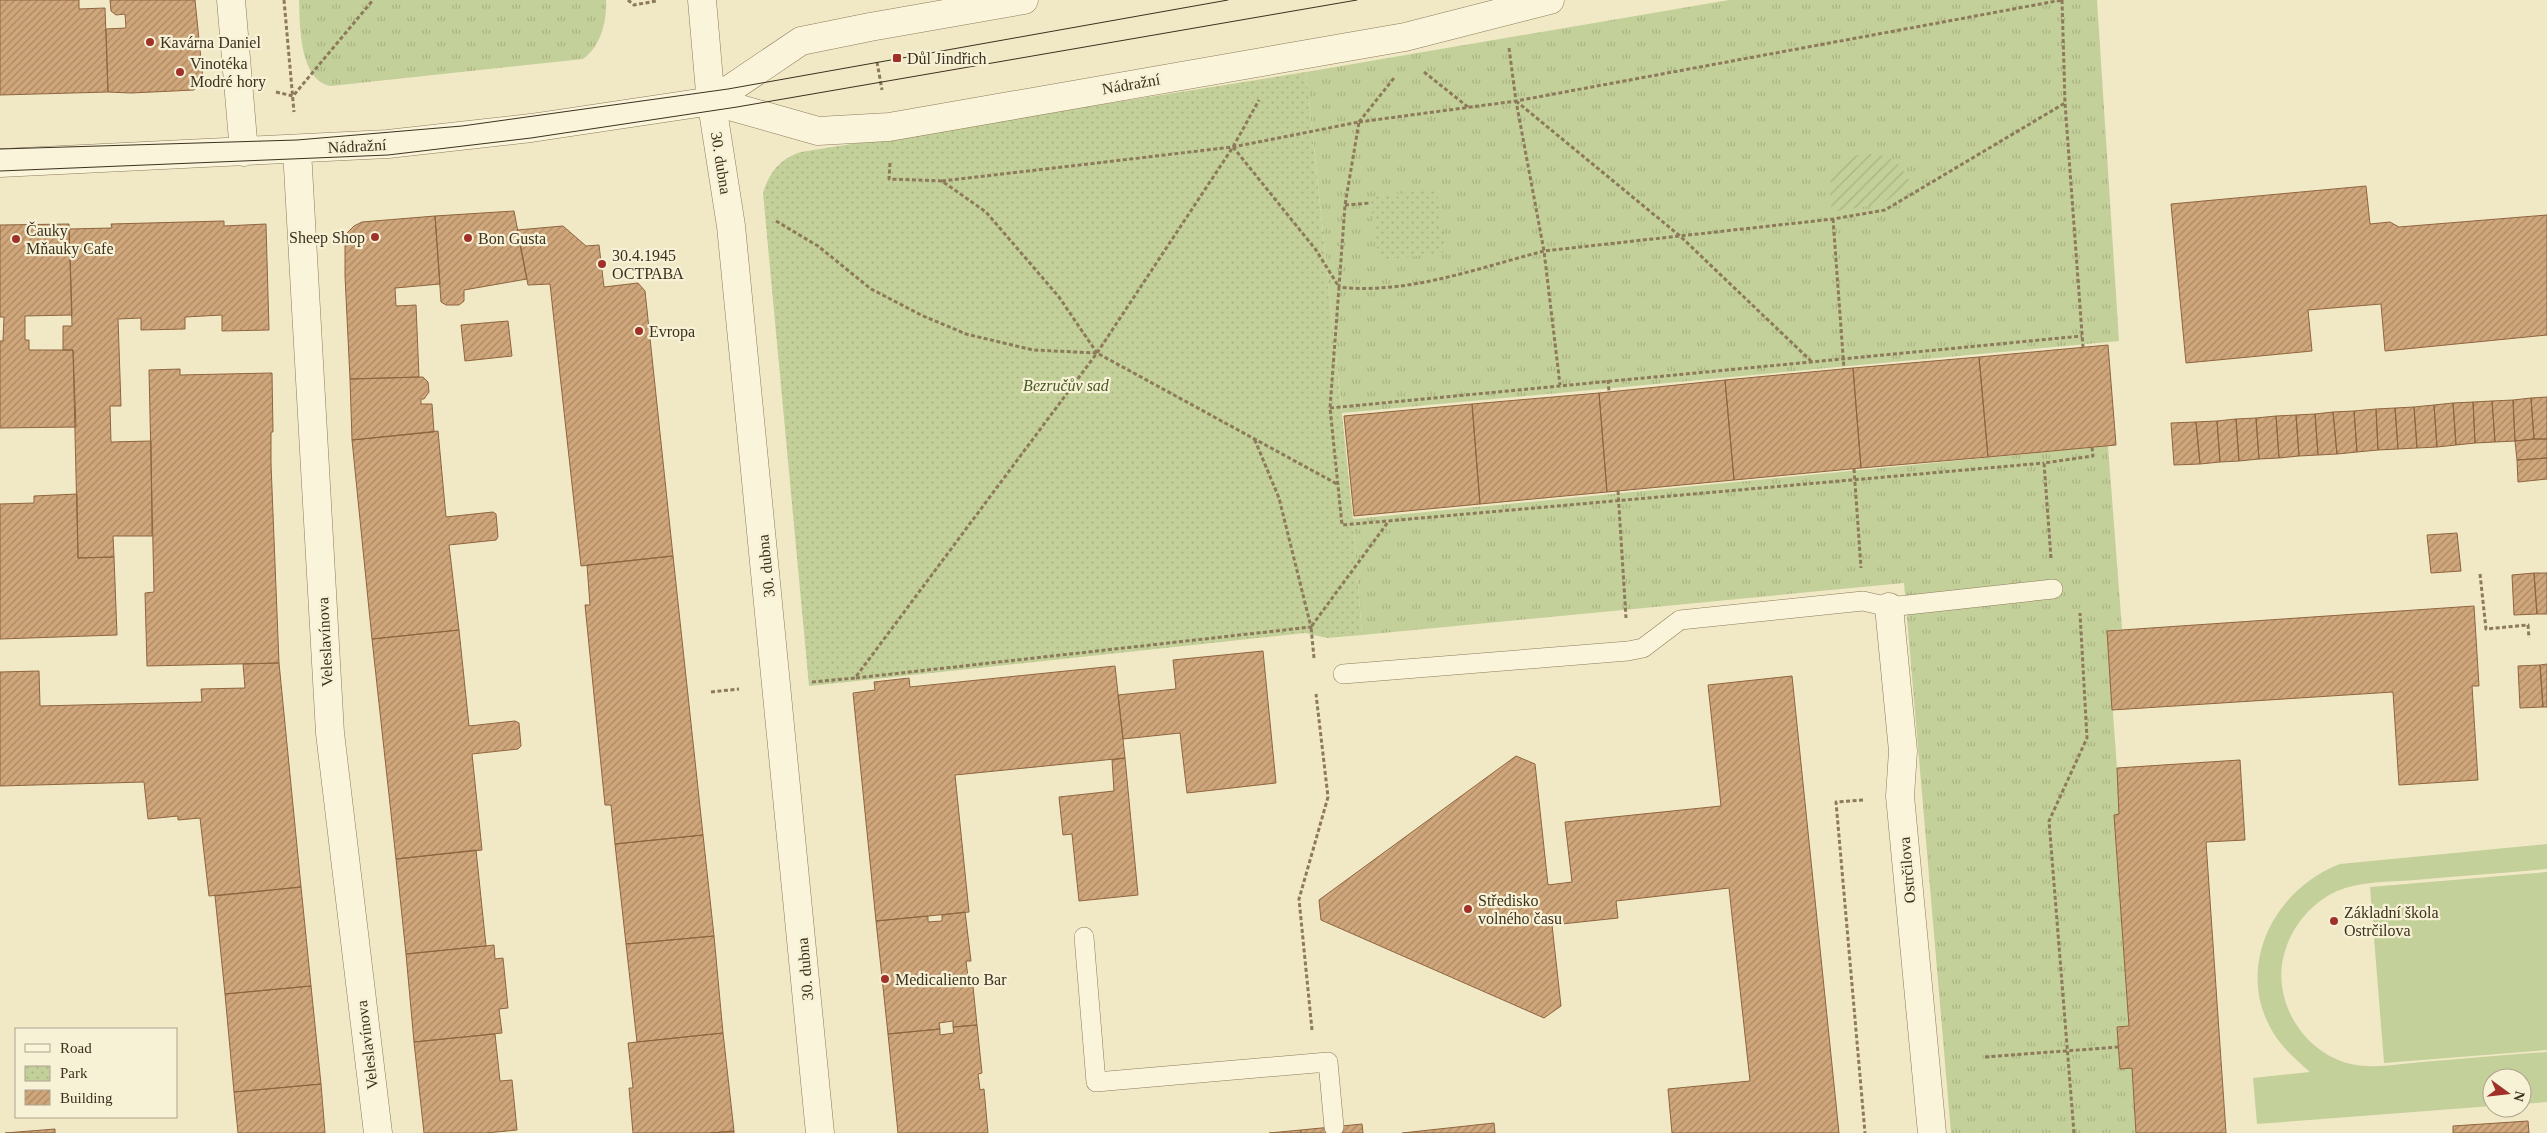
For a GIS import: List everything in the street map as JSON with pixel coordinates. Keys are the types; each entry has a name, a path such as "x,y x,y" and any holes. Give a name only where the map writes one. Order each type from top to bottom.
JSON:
{"street":[{"path":"231,0 244,152"},
{"name":"30. dubna","path":"702,0 712,100 731,226 778,686 820,1133"},
{"name":"Nádražní","path":"0,163 297,150 388,144 464,137 712,100 801,42 870,26 1024,0"},
{"name":"Nádražní","path":"712,100 818,131 889,126 1405,37 1550,0"},
{"name":"Veleslavínova","path":"297,150 330,733 378,1133"},
{"name":"Ostrčilova","path":"1876,604 1903,751 1900,796 1932,1133"}],"lane":[{"path":"1343,674 1628,651 1643,648 1680,620 2053,589"},
{"path":"1084,937 1096,1082 1328,1062 1334,1127"}],"path":[{"path":"284,0 297,150"},
{"path":"293,96 373,0"},
{"path":"628,0 634,5 656,1"},
{"path":"870,26 892,146 889,180 942,181 1233,146 1359,122 1516,101 2062,0 2065,102 2083,347"},
{"path":"1508,39 1516,101 1544,251 1560,385"},
{"path":"1423,71 1468,108"},
{"path":"1397,73 1359,122 1345,205 1330,408 1342,525 2044,463 2093,456 2092,447"},
{"path":"855,678 1097,353 1233,146 1262,95"},
{"path":"1516,101 1680,236 1811,361"},
{"path":"1339,287 1366,290 1439,278 1544,251 1833,219 1885,210 2065,102"},
{"path":"1233,146 1316,250 1339,287"},
{"path":"942,181 986,212 1059,297 1097,353"},
{"path":"1345,205 1370,203"},
{"path":"1833,219 1844,369"},
{"path":"776,221 818,246 871,289 922,315 966,334 1033,350 1097,353 1337,484"},
{"path":"1330,408 2082,336"},
{"path":"1608,380 1609,392"},
{"path":"1254,438 1279,498 1311,627 1314,667"},
{"path":"2044,463 2053,589"},
{"path":"1854,469 1876,604"},
{"path":"1618,491 1628,651"},
{"path":"711,692 855,678 1311,627 1389,521"},
{"path":"2480,574 2486,629 2528,625 2529,638"},
{"path":"2074,1133 2049,821 2087,738 2080,613"},
{"path":"1316,685 1328,797 1299,899 1316,1063"},
{"path":"1863,800 1836,802 1865,1133"},
{"path":"1985,1057 2118,1047"}],"green space":[{"path":"299,0 606,0 606,8 602,32 594,47 583,59 331,86 320,82 307,63 301,36"},
{"path":"1729,0 2097,0 2119,341 1342,413 1306,72"},
{"name":"Bezručův sad","path":"1306,72 1353,519 1362,635 1327,638 1305,633 809,686 763,193 769,178 777,167 787,158 801,152"},
{"path":"1863,154 1881,155 1893,160 1902,168 1911,183 1882,204 1832,212 1830,191 1832,174 1842,161"},
{"path":"1436,188 1446,252 1379,261 1370,198"},
{"path":"2108,446 2122,629 2107,631 2117,768 2129,1026 2117,1027 2120,1068 2132,1068 2136,1133 1951,1133 1904,583 1362,635 1353,519"},
{"path":"2547,844 2547,869 2375,882 2337,891 2316,904 2300,921 2288,941 2282,964 2281,981 2284,997 2298,1027 2308,1040 2335,1059 2351,1064 2378,1066 2547,1052 2547,1102 2532,1103 2532,1068 2482,1068 2482,1107 2257,1124 2253,1078 2310,1072 2283,1046 2270,1027 2261,1003 2258,978 2260,954 2268,930 2281,909 2297,891 2317,875 2340,864"},
{"path":"2547,872 2547,1050 2384,1063 2370,887"}],"building":[{"path":"0,0 79,0 79,9 105,8 108,92 0,95"},
{"path":"110,0 195,0 203,79 194,90 131,93 108,92 106,29 126,28 125,14 116,15 111,11"},
{"path":"2366,186 2370,224 2390,222 2399,227 2547,215 2547,335 2385,351 2381,304 2308,310 2312,351 2186,363 2171,204"},
{"path":"514,211 527,279 464,290 464,301 459,305 446,305 441,302 435,216"},
{"path":"435,216 440,284 395,288 396,306 416,305 419,377 350,379 345,276 345,241 347,233 354,226 362,222"},
{"path":"224,221 224,226 266,224 269,330 222,331 222,315 185,317 185,329 141,330 141,318 118,319 121,406 110,406 111,442 151,441 152,536 113,536 114,557 78,558 73,350 63,350 63,326 72,326 69,229 112,228 111,224"},
{"path":"69,224 72,315 25,316 25,340 29,340 29,350 73,350 76,427 0,428 0,341 3,341 4,317 0,317 0,225"},
{"path":"563,226 586,246 599,245 604,287 638,283 645,291 673,556 581,566 550,284 528,285 517,230"},
{"path":"508,321 512,356 465,361 461,325"},
{"path":"2108,345 2116,445 1988,457 1979,357"},
{"path":"1979,357 1988,457 1861,468 1853,368"},
{"path":"1853,368 1861,468 1734,480 1725,380"},
{"path":"180,369 180,375 272,373 273,432 271,432 271,464 279,663 147,666 145,593 154,592 149,370"},
{"path":"423,377 428,382 429,392 424,399 421,399 421,404 432,404 434,432 352,440 350,379"},
{"path":"1725,380 1734,480 1607,492 1599,393"},
{"path":"1599,393 1607,492 1480,504 1472,404"},
{"path":"2547,397 2547,439 2534,439 2531,398"},
{"path":"2531,398 2534,439 2515,441 2513,400"},
{"path":"2513,400 2515,441 2495,442 2492,401"},
{"path":"2492,401 2495,442 2475,443 2473,402"},
{"path":"2473,402 2475,443 2456,445 2453,403"},
{"path":"2453,403 2456,445 2437,447 2434,405"},
{"path":"1472,404 1480,504 1354,516 1344,416"},
{"path":"2434,405 2437,447 2417,448 2414,407"},
{"path":"2414,407 2417,448 2398,449 2395,408"},
{"path":"2395,408 2398,449 2378,450 2376,409"},
{"path":"2376,409 2378,450 2357,452 2354,411"},
{"path":"2354,411 2357,452 2337,454 2333,412"},
{"path":"2333,412 2337,454 2318,455 2315,414"},
{"path":"2315,414 2318,455 2299,456 2296,415"},
{"path":"2296,415 2299,456 2279,458 2276,416"},
{"path":"2276,416 2279,458 2259,459 2256,418"},
{"path":"2256,418 2259,459 2239,461 2236,419"},
{"path":"2236,419 2239,461 2220,462 2217,421"},
{"path":"2217,421 2220,462 2200,464 2196,422"},
{"path":"2196,422 2200,464 2174,465 2171,423"},
{"path":"438,431 446,517 493,512 496,514 498,537 496,540 449,545 459,630 372,639 352,440"},
{"path":"2547,439 2547,458 2517,460 2515,441"},
{"path":"2547,458 2547,479 2518,482 2517,460"},
{"path":"77,494 78,558 114,557 117,635 0,639 0,504 34,503 34,496"},
{"path":"2457,533 2461,571 2431,573 2427,535"},
{"path":"673,556 703,835 615,844 611,805 605,805 585,605 590,605 587,565"},
{"path":"2534,573 2537,614 2514,615 2512,575"},
{"path":"2534,573 2547,573 2547,614 2537,614"},
{"path":"2474,606 2479,686 2472,686 2478,780 2399,785 2393,692 2112,710 2107,631"},
{"path":"459,630 469,726 515,721 519,723 521,746 518,749 472,754 482,850 396,859 372,639"},
{"path":"1263,651 1276,783 1187,793 1180,733 1123,739 1118,695 1176,689 1173,660"},
{"path":"279,663 301,887 209,896 200,818 178,820 178,816 148,819 144,782 0,786 0,672 39,671 40,706 202,702 201,689 245,688 243,664"},
{"path":"2547,664 2547,707 2543,707 2540,665"},
{"path":"2540,665 2543,707 2520,708 2518,666"},
{"path":"1115,666 1125,758 955,775 969,912 876,921 853,693 875,690 874,682 909,678 910,687"},
{"name":"Středisko volného času","path":"1792,676 1839,1133 1672,1133 1668,1089 1750,1081 1729,888 1616,901 1618,918 1552,925 1561,1006 1544,1018 1321,920 1319,900 1516,756 1535,764 1548,885 1572,882 1565,822 1721,806 1708,685"},
{"path":"1125,758 1138,895 1079,901 1072,834 1063,835 1059,797 1114,791 1112,760"},
{"path":"2240,760 2245,840 2206,842 2226,1133 2136,1133 2132,1068 2120,1069 2117,1027 2129,1026 2114,815 2119,814 2117,768"},
{"path":"703,835 714,936 626,944 615,844"},
{"path":"476,850 486,946 406,954 396,859"},
{"path":"301,887 311,986 225,994 215,896"},
{"path":"965,912 971,961 966,961 968,977 972,977 977,1025 953,1027 953,1021 939,1023 940,1029 888,1034 876,921 928,916 928,922 942,921 942,915"},
{"path":"714,936 723,1033 637,1042 626,944"},
{"path":"494,945 495,959 503,958 508,1008 499,1009 502,1033 414,1042 406,954"},
{"path":"311,986 321,1084 234,1092 225,994"},
{"path":"977,1025 982,1073 978,1074 980,1090 984,1089 988,1133 898,1133 888,1034 940,1029 940,1035 954,1033 953,1027"},
{"path":"723,1033 734,1131 710,1133 633,1133 629,1088 633,1088 628,1043"},
{"path":"495,1034 500,1081 512,1080 517,1130 486,1133 424,1133 414,1042"},
{"path":"321,1084 325,1133 238,1133 234,1092"},
{"path":"2528,1121 2529,1133 2453,1133 2453,1126"},
{"path":"1494,1123 1495,1133 1402,1133"},
{"path":"1362,1124 1363,1133 1301,1133 1301,1130"},
{"path":"55,1129 55,1133 5,1133"},
{"path":"1301,1130 1301,1133 1269,1133"},
{"path":"734,1131 734,1133 710,1133"}],"tram line":[{"path":"0,149 297,140 462,126 728,89 1228,0"},
{"path":"0,171 388,155 531,138 737,107 1357,0"}],"place":[{"name":"Kavárna Daniel","path":"150,42"},
{"name":"Důl Jindřich","path":"897,58"},
{"name":"Vinotéka Modré hory","path":"180,72"},
{"name":"Sheep Shop","path":"375,237"},
{"name":"Bon Gusta","path":"468,238"},
{"name":"Čauky Mňauky Cafe","path":"16,239"},
{"name":"30.4.1945 ОСТРАВА","path":"602,264"},
{"name":"Evropa","path":"639,331"},
{"name":"Středisko volného času","path":"1468,909"},
{"name":"Základní škola Ostrčilova","path":"2334,921"},
{"name":"Medicaliento Bar","path":"885,979"}]}
